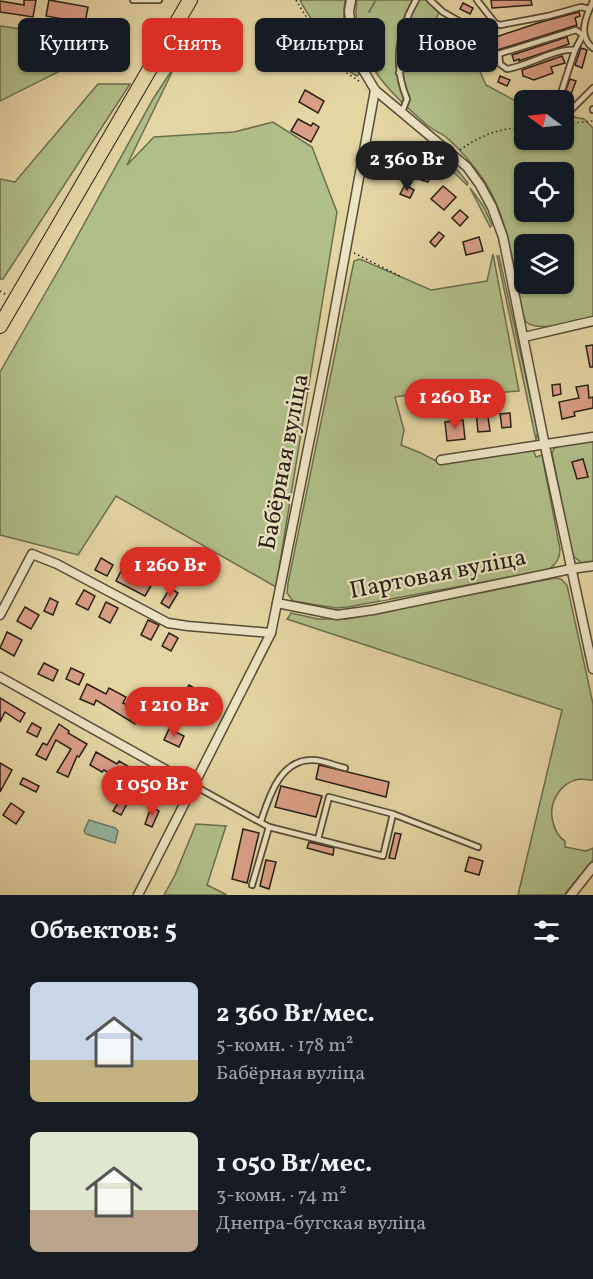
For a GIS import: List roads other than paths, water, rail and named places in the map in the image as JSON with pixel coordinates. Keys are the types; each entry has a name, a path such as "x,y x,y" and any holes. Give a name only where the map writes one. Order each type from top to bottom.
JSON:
{"main road":[{"path":"0,326 190,0"}],"street":[{"path":"351,0 352,37 362,68 375,90 466,167 480,185 492,207 503,237 593,669"},
{"name":"Бабёрная вуліца","path":"138,895 271,633 328,348 375,90"},
{"path":"524,337 593,321"},
{"path":"441,460 593,437"},
{"path":"0,615 32,554 57,564 168,623 188,627 271,633"},
{"name":"Партовая вуліца","path":"277,603 337,615 373,610 593,566"},
{"path":"0,677 194,785"},
{"path":"571,895 593,867"}],"lane":[{"path":"133,0 159,0"},
{"path":"402,111 407,99 399,73 400,46 404,24 416,0"},
{"path":"430,0 454,18"},
{"path":"477,0 495,23 500,25 580,7 589,9"},
{"path":"562,90 574,50 583,35 593,1"},
{"path":"399,73 404,67 412,64 434,65 464,62 499,54 576,30 593,48"},
{"path":"499,54 500,64 507,69 544,58 554,52 574,50"},
{"path":"574,107 593,87"},
{"path":"261,821 272,788 291,766 306,760 315,760 345,768"},
{"path":"194,785 269,827 383,856 393,814"},
{"path":"318,839 329,797 393,814 478,847"},
{"path":"252,885 269,827"}],"waterway":[{"path":"369,12 376,0"}]}
